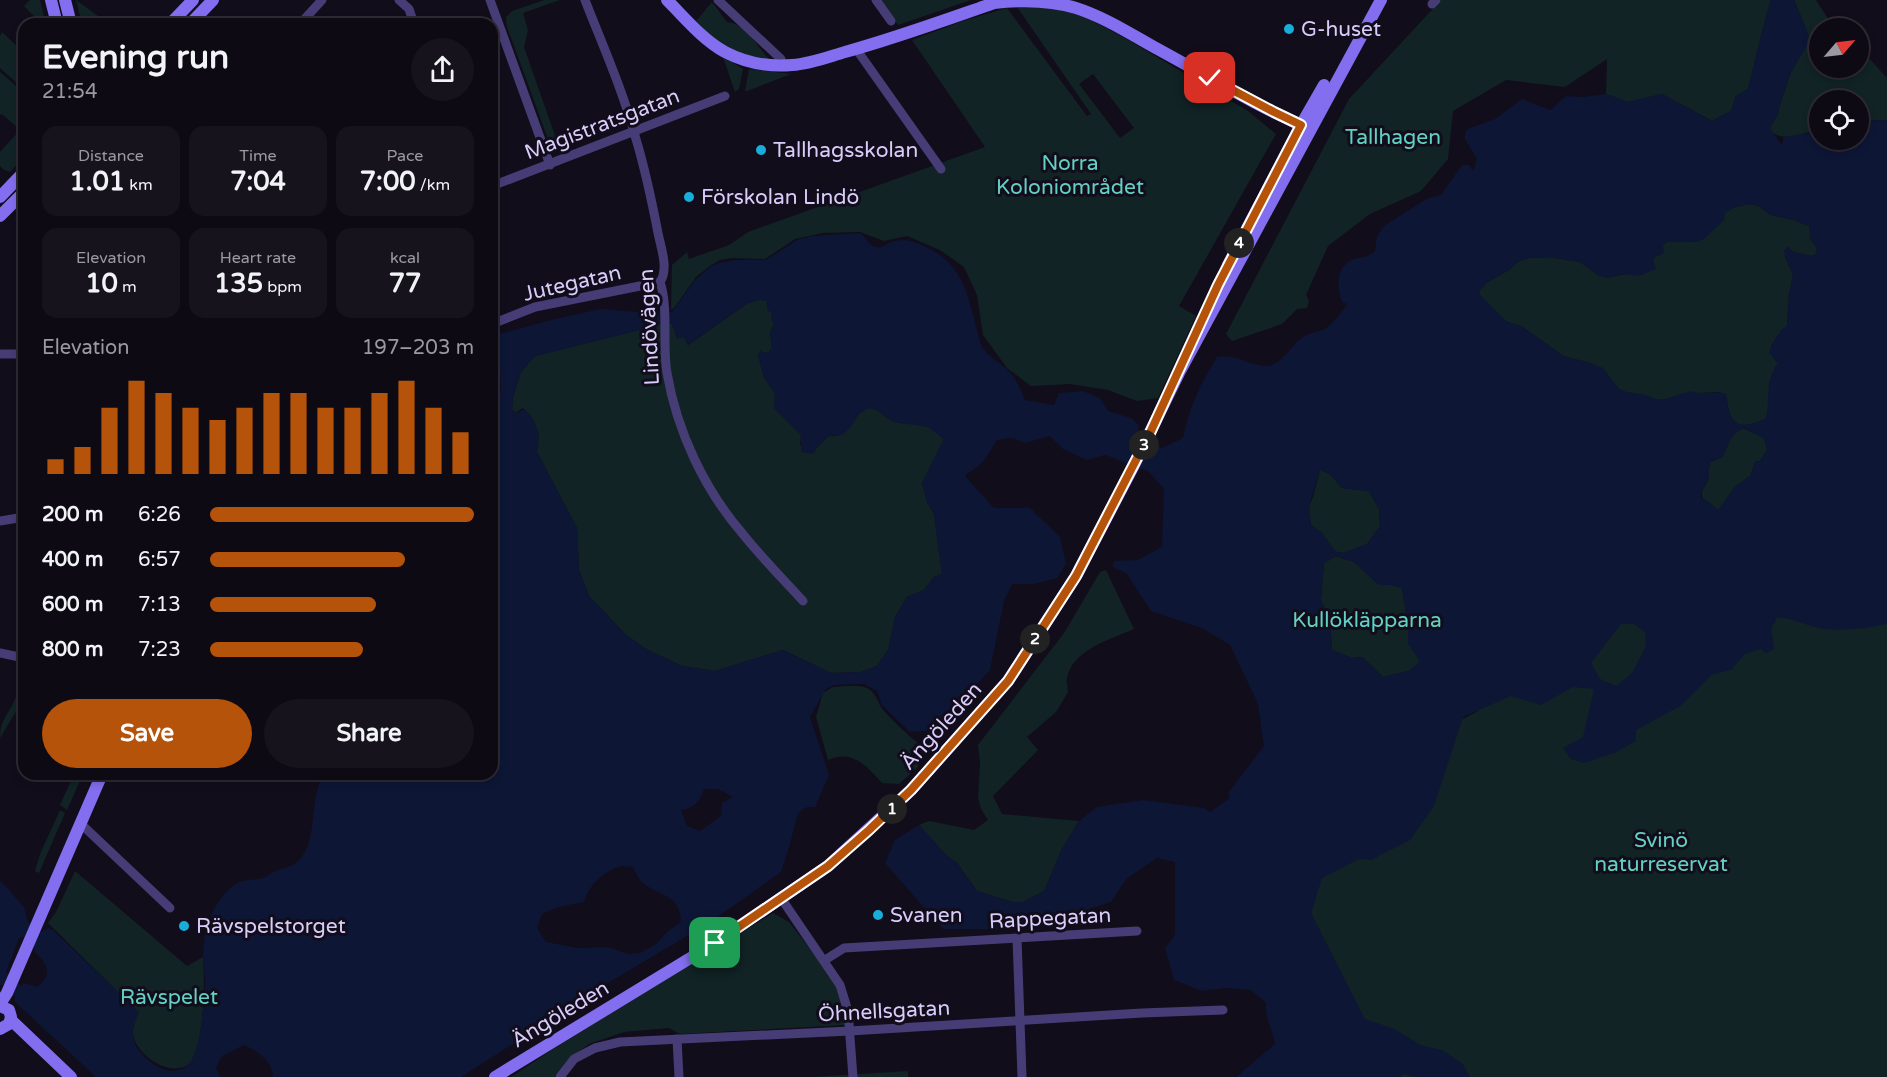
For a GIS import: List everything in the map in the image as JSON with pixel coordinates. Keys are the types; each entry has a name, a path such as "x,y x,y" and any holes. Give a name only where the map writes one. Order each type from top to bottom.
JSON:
{"main road":[{"path":"51,0 56,18"},
{"path":"65,0 70,18"},
{"path":"176,18 193,0"},
{"path":"196,18 213,0"},
{"path":"667,0 702,34 730,54 760,64 794,65 858,49 994,3 1013,0 1045,1 1076,8 1102,19 1305,127"},
{"name":"Ängöleden","path":"495,1077 715,943 828,866 903,798 1008,681 1076,576 1305,127 1373,0"},
{"name":"Ängöleden","path":"1305,127 1381,0"},
{"path":"0,197 18,178"},
{"path":"0,216 18,198"},
{"path":"71,1077 31,1041 15,1035 3,1016 39,919 99,780"}],"street":[{"path":"306,18 322,0"},
{"path":"399,0 409,9 412,18"},
{"path":"490,0 497,18"},
{"name":"Lindövägen","path":"585,0 634,131 656,222 663,260 664,277 660,282 664,307 667,371 673,403 704,479 740,532 803,601"},
{"path":"718,0 781,59"},
{"path":"876,0 891,21"},
{"path":"498,22 550,165"},
{"path":"858,49 941,169"},
{"name":"Magistratsgatan","path":"498,184 725,96"},
{"name":"Jutegatan","path":"498,322 535,307 660,282"},
{"path":"0,354 18,354"},
{"path":"0,522 18,518"},
{"path":"0,653 18,657"},
{"path":"80,823 171,908"},
{"path":"781,898 840,985 845,998 850,1031 853,1077"},
{"name":"Rappegatan","path":"825,960 844,948 1137,931"},
{"path":"1017,938 1022,1077"},
{"name":"Öhnellsgatan","path":"560,1077 574,1059 595,1048 621,1042 1223,1010"},
{"path":"677,1039 679,1077"}],"green space":[{"path":"30,0 40,0 44,18 36,18 24,6"},
{"path":"76,0 101,18 80,18"},
{"path":"544,0 560,0 523,13 528,30 524,47 559,147 552,150 507,27 506,17 512,11"},
{"path":"880,0 971,0 898,25"},
{"name":"Tallhagen","path":"1441,0 1771,0 1748,89 1736,96 1731,111 1712,121 1662,94 1628,102 1606,94 1607,59 1565,87 1506,80 1453,111 1448,159 1421,191 1370,214 1328,246 1306,295 1309,301 1307,308 1297,309 1282,324 1232,341 1226,334 1349,99"},
{"path":"1794,0 1816,0 1828,18 1809,18 1809,78 1869,78 1869,58 1887,78 1887,120 1869,121 1869,90 1809,90 1809,132 1787,137 1770,130 1778,115 1790,74 1805,47 1805,26"},
{"path":"712,2 727,22 746,31 770,60 749,56 729,48 696,21"},
{"name":"Norra Koloniområdet","path":"1043,6 1089,19 1248,111 1276,134 1179,306 1196,316 1158,398 1137,401 1108,390 1070,384 1031,386 1007,368 983,335 977,295 964,267 940,250 907,236 884,241 860,232 823,233 795,239 765,259 720,260 696,277 671,310 672,265 687,252 689,259 729,245 748,232 985,147 912,40 1007,8 1087,116 1091,114 1017,7","holes":["1093,74 1134,128 1120,138 1079,84"]},
{"path":"2,32 18,47 18,84 0,68"},
{"path":"723,57 743,69 739,89 735,92"},
{"path":"749,69 791,74 745,91"},
{"path":"0,72 18,88 18,128 2,114 0,115"},
{"path":"18,132 18,163 10,172 0,166 0,152"},
{"path":"1750,204 1758,206 1771,215 1809,226 1811,240 1817,248 1816,254 1812,256 1794,252 1787,247 1785,257 1793,274 1787,326 1771,346 1774,359 1779,363 1769,383 1769,406 1766,419 1756,423 1741,425 1736,423 1730,413 1726,395 1718,392 1682,394 1658,400 1619,389 1590,363 1563,356 1523,327 1507,322 1480,296 1479,291 1486,283 1518,262 1529,258 1550,257 1580,262 1598,275 1608,278 1625,274 1639,275 1655,265 1653,261 1655,256 1660,255 1663,245 1667,242 1695,242 1704,239 1724,213 1735,207"},
{"path":"768,300 767,304 773,314 774,325 770,332 772,348 769,352 758,355 764,377 775,394 774,408 801,435 800,445 818,446 829,436 836,436 847,430 863,410 869,408 875,409 890,420 929,427 944,439 922,483 927,502 934,514 942,574 934,577 924,590 907,597 895,617 888,650 877,666 861,672 831,673 783,650 715,671 682,666 646,649 625,634 589,596 579,570 577,528 537,452 539,435 533,419 523,408 515,413 512,409 513,397 521,372 535,356 639,330 649,332 655,324 672,324 677,338 684,337 688,345 748,303"},
{"path":"1743,428 1764,438 1767,450 1760,461 1755,462 1751,475 1734,488 1718,511 1702,496 1709,477 1710,462 1722,455 1731,436"},
{"name":"Svinö naturreservat","path":"1887,465 1887,1077 1381,1077 1310,937 1316,797 1478,711 1465,653"},
{"name":"Kullökläpparna","path":"1320,470 1330,474 1342,488 1369,491 1379,509 1380,526 1367,544 1344,553 1335,552 1322,533 1311,525 1309,507"},
{"name":"Kullökläpparna","path":"1336,556 1354,562 1379,585 1402,588 1408,626 1408,643 1421,661 1409,671 1383,677 1362,657 1352,658 1332,650 1330,620 1321,600 1324,563"},
{"path":"1106,570 1134,629 1094,647 1076,660 1067,678 1068,692 1056,712 1027,737 1038,750 993,796 1002,814 1079,821 1062,849 1044,891 1023,902 1012,902 977,891 957,863 946,855 919,825 929,821 974,830 988,820 981,809 978,798 980,763 978,745 1064,633 1100,572"},
{"path":"857,686 870,690 883,710 921,745 918,767 899,784 882,783 865,765 852,758 837,757 828,760 816,717 823,693 833,687"},
{"path":"17,694 18,708 0,738 4,720"},
{"path":"71,780 80,780 67,810 60,805"},
{"path":"60,810 65,813 39,873 35,871 40,854"},
{"name":"Rävspelet","path":"75,871 187,966 203,957 204,997 201,1030 194,1057 188,1065 180,1068 163,1066 154,1062 140,1050 133,1035 138,1012 48,923 56,912"},
{"path":"773,913 789,922 839,986 846,1025 680,1034 669,1028 624,1032 589,1044 570,1058 554,1077 511,1077 553,1049"},
{"path":"908,1071 908,1077 812,1077"}],"water":[{"path":"1771,0 1794,0 1809,36 1806,47 1790,74 1778,115 1771,125 1771,130 1781,144 1783,137 1809,133 1809,150 1869,150 1869,121 1887,120 1887,624 1834,630 1777,618 1771,629 1774,649 1766,653 1761,649 1745,654 1731,670 1713,674 1682,705 1636,730 1636,741 1614,753 1584,763 1571,759 1563,748 1583,737 1594,689 1573,687 1541,705 1511,696 1463,717 1434,806 1410,840 1371,860 1359,859 1322,878 1311,913 1365,1019 1395,1029 1420,1045 1442,1050 1463,1064 1470,1077 1417,1077 1402,1074 1401,1077 1236,1077 1275,1044 1266,1003 1251,990 1225,988 1202,991 1174,980 1165,948 1175,935 1175,862 1157,858 1126,879 1111,902 1053,920 1003,929 943,929 885,863 895,840 919,825 946,855 957,863 977,891 1012,902 1023,902 1044,891 1062,849 1079,821 1097,807 1143,800 1204,808 1210,812 1230,798 1228,793 1264,746 1258,704 1230,645 1202,628 1151,611 1127,574 1113,567 1114,561 1137,560 1162,547 1164,489 1148,471 1105,455 1087,460 1063,449 1050,436 1025,443 1012,438 997,440 983,462 965,476 994,508 1030,508 1060,537 1066,564 1057,578 1034,584 1012,584 1004,601 990,670 936,730 910,732 882,705 877,691 864,684 834,685 826,689 810,717 829,775 815,807 807,807 798,813 781,872 709,923 608,983 461,1077 273,1077 267,1061 244,1045 222,1056 216,1067 220,1077 96,1077 15,1002 15,996 0,985 0,880 24,907 28,922 39,932 52,927 49,929 53,930 139,1012 133,1028 133,1037 144,1056 163,1069 172,1071 183,1068 192,1060 199,1038 205,986 203,955 206,930 211,915 216,905 235,884 263,878 299,860 309,842 321,780 498,780 498,395 501,390 500,372 498,372 498,334 600,309 651,313 672,312 694,281 711,266 736,260 766,260 797,240 812,236 860,233 871,245 878,247 900,240 911,241 927,247 942,257 957,273 966,292 982,346 989,355 1010,372 1025,400 1054,405 1059,393 1083,391 1100,398 1108,411 1131,418 1139,425 1137,438 1162,448 1183,438 1196,396 1217,357 1224,356 1260,365 1272,365 1303,337 1325,329 1334,321 1347,304 1342,302 1339,292 1340,275 1344,266 1351,260 1368,256 1375,251 1377,236 1384,226 1428,198 1441,195 1462,165 1470,165 1474,170 1477,159 1465,139 1465,132 1468,129 1495,119 1522,99 1550,110 1566,96 1583,97 1606,94 1628,102 1662,94 1712,121 1731,111 1736,96 1748,89","holes":["1750,204 1758,206 1771,215 1809,226 1811,240 1817,248 1816,254 1812,256 1794,252 1787,247 1784,250 1793,274 1787,325 1776,338 1769,353 1778,363 1771,376 1766,418 1756,422 1748,424 1736,422 1730,412 1726,394 1691,391 1658,400 1619,389 1603,368 1563,356 1523,327 1507,322 1479,292 1486,283 1518,262 1529,258 1550,257 1580,262 1598,275 1608,278 1625,274 1639,276 1656,269 1653,261 1655,257 1664,253 1663,245 1667,242 1695,242 1704,239 1724,220 1725,213 1735,207","758,300 768,301 767,309 772,314 771,319 774,325 770,332 772,348 769,352 764,353 761,350 758,355 764,377 775,394 774,408 801,435 801,452 813,454 829,436 842,435 851,427 858,415 873,408 894,422 928,427 944,439 922,483 927,502 934,514 942,574 934,577 924,590 907,597 895,617 888,650 877,666 861,672 831,673 783,650 715,671 682,666 646,649 625,634 589,596 579,570 577,528 537,452 539,435 533,419 525,409 515,413 512,410 513,397 521,372 535,356 639,330 650,332 655,324 672,324 677,339 684,337 687,345 748,303","1744,428 1764,438 1767,450 1760,461 1755,462 1751,475 1734,488 1718,510 1702,499 1701,493 1709,477 1710,462 1723,457 1735,434","1320,470 1330,474 1342,488 1369,491 1379,509 1380,526 1367,544 1343,553 1335,551 1322,533 1311,525 1309,507","1336,556 1354,562 1379,585 1402,588 1408,626 1408,643 1420,662 1409,671 1383,677 1362,657 1352,658 1332,650 1330,620 1321,600 1324,563","1621,624 1634,624 1645,632 1646,646 1632,673 1617,686 1600,679 1591,663","704,789 718,789 733,797 722,803 721,816 700,831 687,826 681,810 696,804","621,866 633,867 643,883 673,901 680,913 681,922 668,931 656,944 640,953 628,954 608,947 578,948 546,942 537,928 542,914 558,907 584,902 590,889 603,875","23,937 35,948 34,951 47,969 46,978 37,987 24,983 21,986 6,972 19,938"]}],"place":[{"name":"G-huset","path":"1289,29"},
{"name":"Tallhagsskolan","path":"761,150"},
{"name":"Förskolan Lindö","path":"689,197"},
{"name":"Svanen","path":"878,915"},
{"name":"Rävspelstorget","path":"184,926"}],"route":[{"path":"715,943 828,866 911,790 1008,681 1076,576 1150,433 1251,218 1301,125 1210,78"}]}
